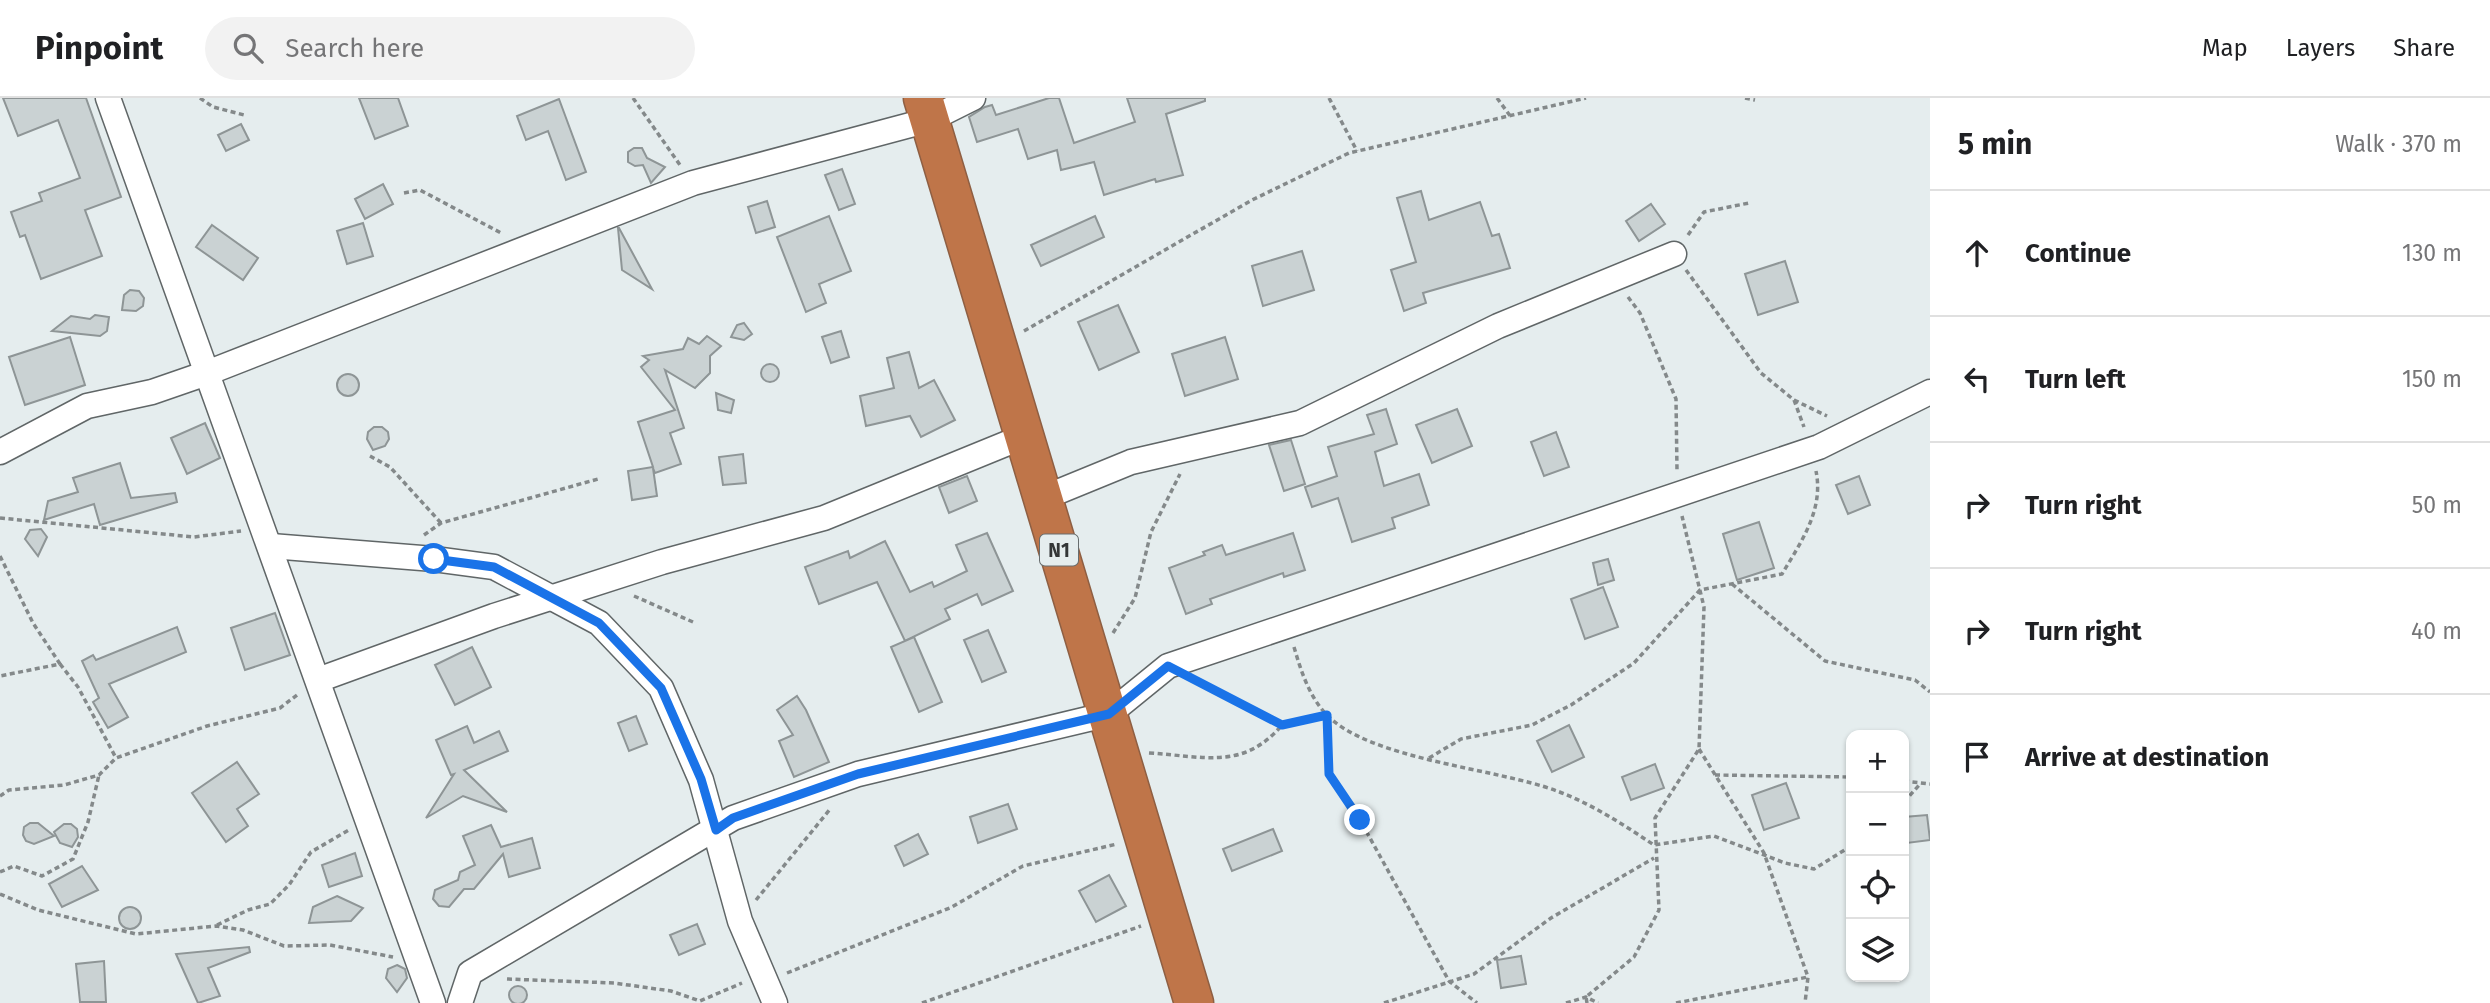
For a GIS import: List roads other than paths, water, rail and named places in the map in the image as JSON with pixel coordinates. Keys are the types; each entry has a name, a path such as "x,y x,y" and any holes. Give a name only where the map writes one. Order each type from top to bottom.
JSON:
{"highway":[{"name":"N1","path":"926,109 1194,1003"}],"street":[{"path":"108,98 433,1003"},
{"path":"0,452 87,406 152,392 207,373 693,183 926,109 973,98"},
{"path":"1043,498 1131,462 1300,423 1498,326 1674,254"},
{"path":"460,1003 470,973 733,818 858,774 1109,714 1168,666 1812,449 1930,392"},
{"path":"318,680 602,581 824,518 1025,436"},
{"path":"267,537 494,567 599,623 661,688 701,779 740,921 775,1003"}]}
